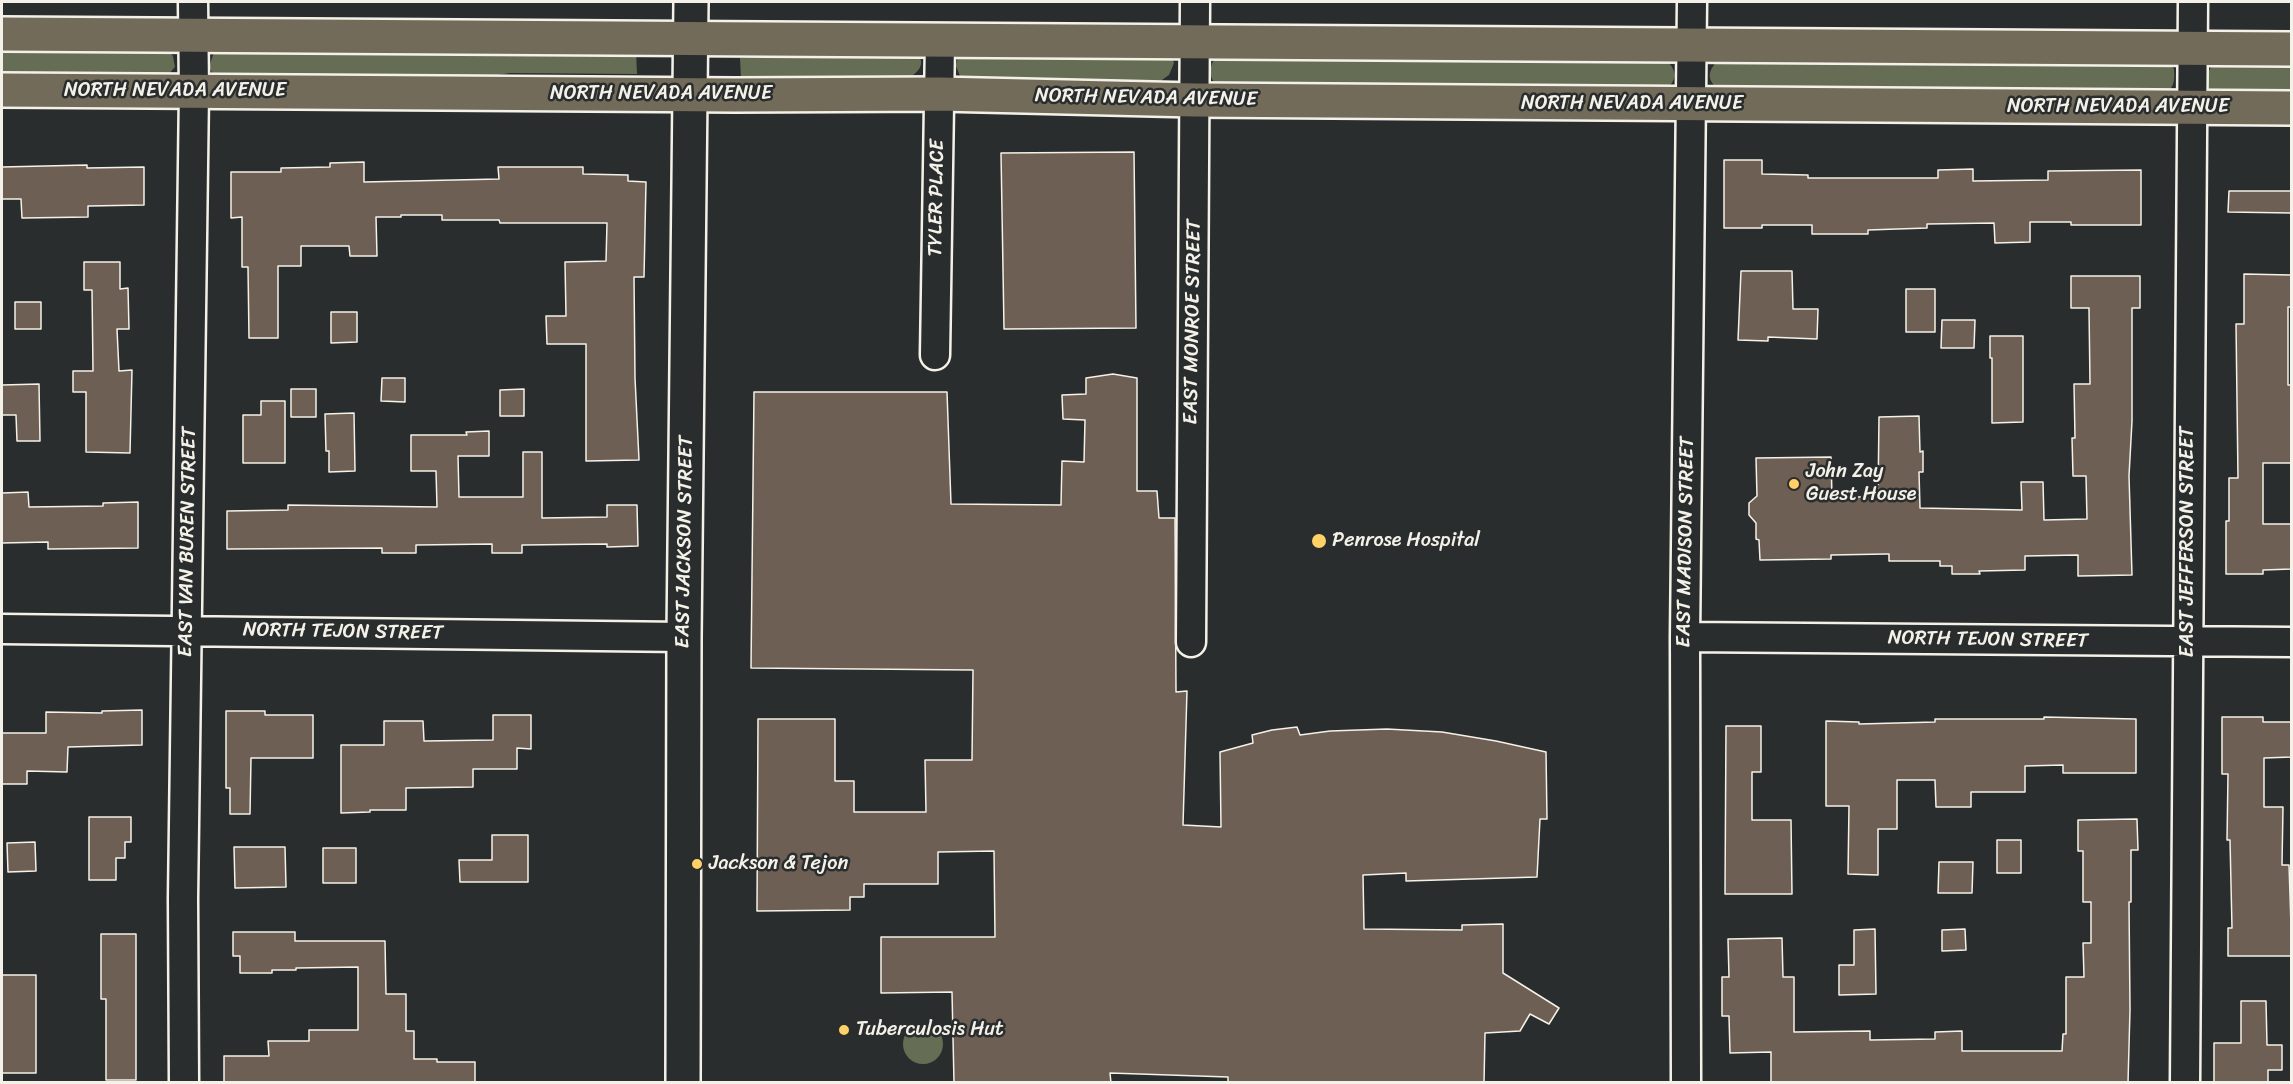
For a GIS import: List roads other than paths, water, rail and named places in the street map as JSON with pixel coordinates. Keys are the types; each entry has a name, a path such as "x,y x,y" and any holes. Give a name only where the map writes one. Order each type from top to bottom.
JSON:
{"main road":[{"name":"EAST JACKSON STREET","path":"683,1083 684,637 691,2"},
{"path":"2,34 2292,48"},
{"name":"NORTH NEVADA AVENUE","path":"2,90 691,95 939,94 1195,100 2292,108"}],"street":[{"name":"EAST VAN BUREN STREET","path":"183,1083 183,898 194,2"},
{"name":"EAST MONROE STREET","path":"1191,642 1196,2"},
{"name":"EAST MADISON STREET","path":"1686,1083 1685,637 1692,2"},
{"name":"EAST JEFFERSON STREET","path":"2185,1083 2193,2"},
{"name":"TYLER PLACE","path":"935,354 940,41"},
{"name":"NORTH TEJON STREET","path":"2,629 684,637"},
{"name":"NORTH TEJON STREET","path":"1685,637 2292,642"}],"place":[{"name":"John Zay Guest House","path":"1794,484"},
{"name":"Penrose Hospital","path":"1319,541"},
{"name":"Jackson & Tejon","path":"697,864"},
{"name":"Tuberculosis Hut","path":"844,1030"}]}
